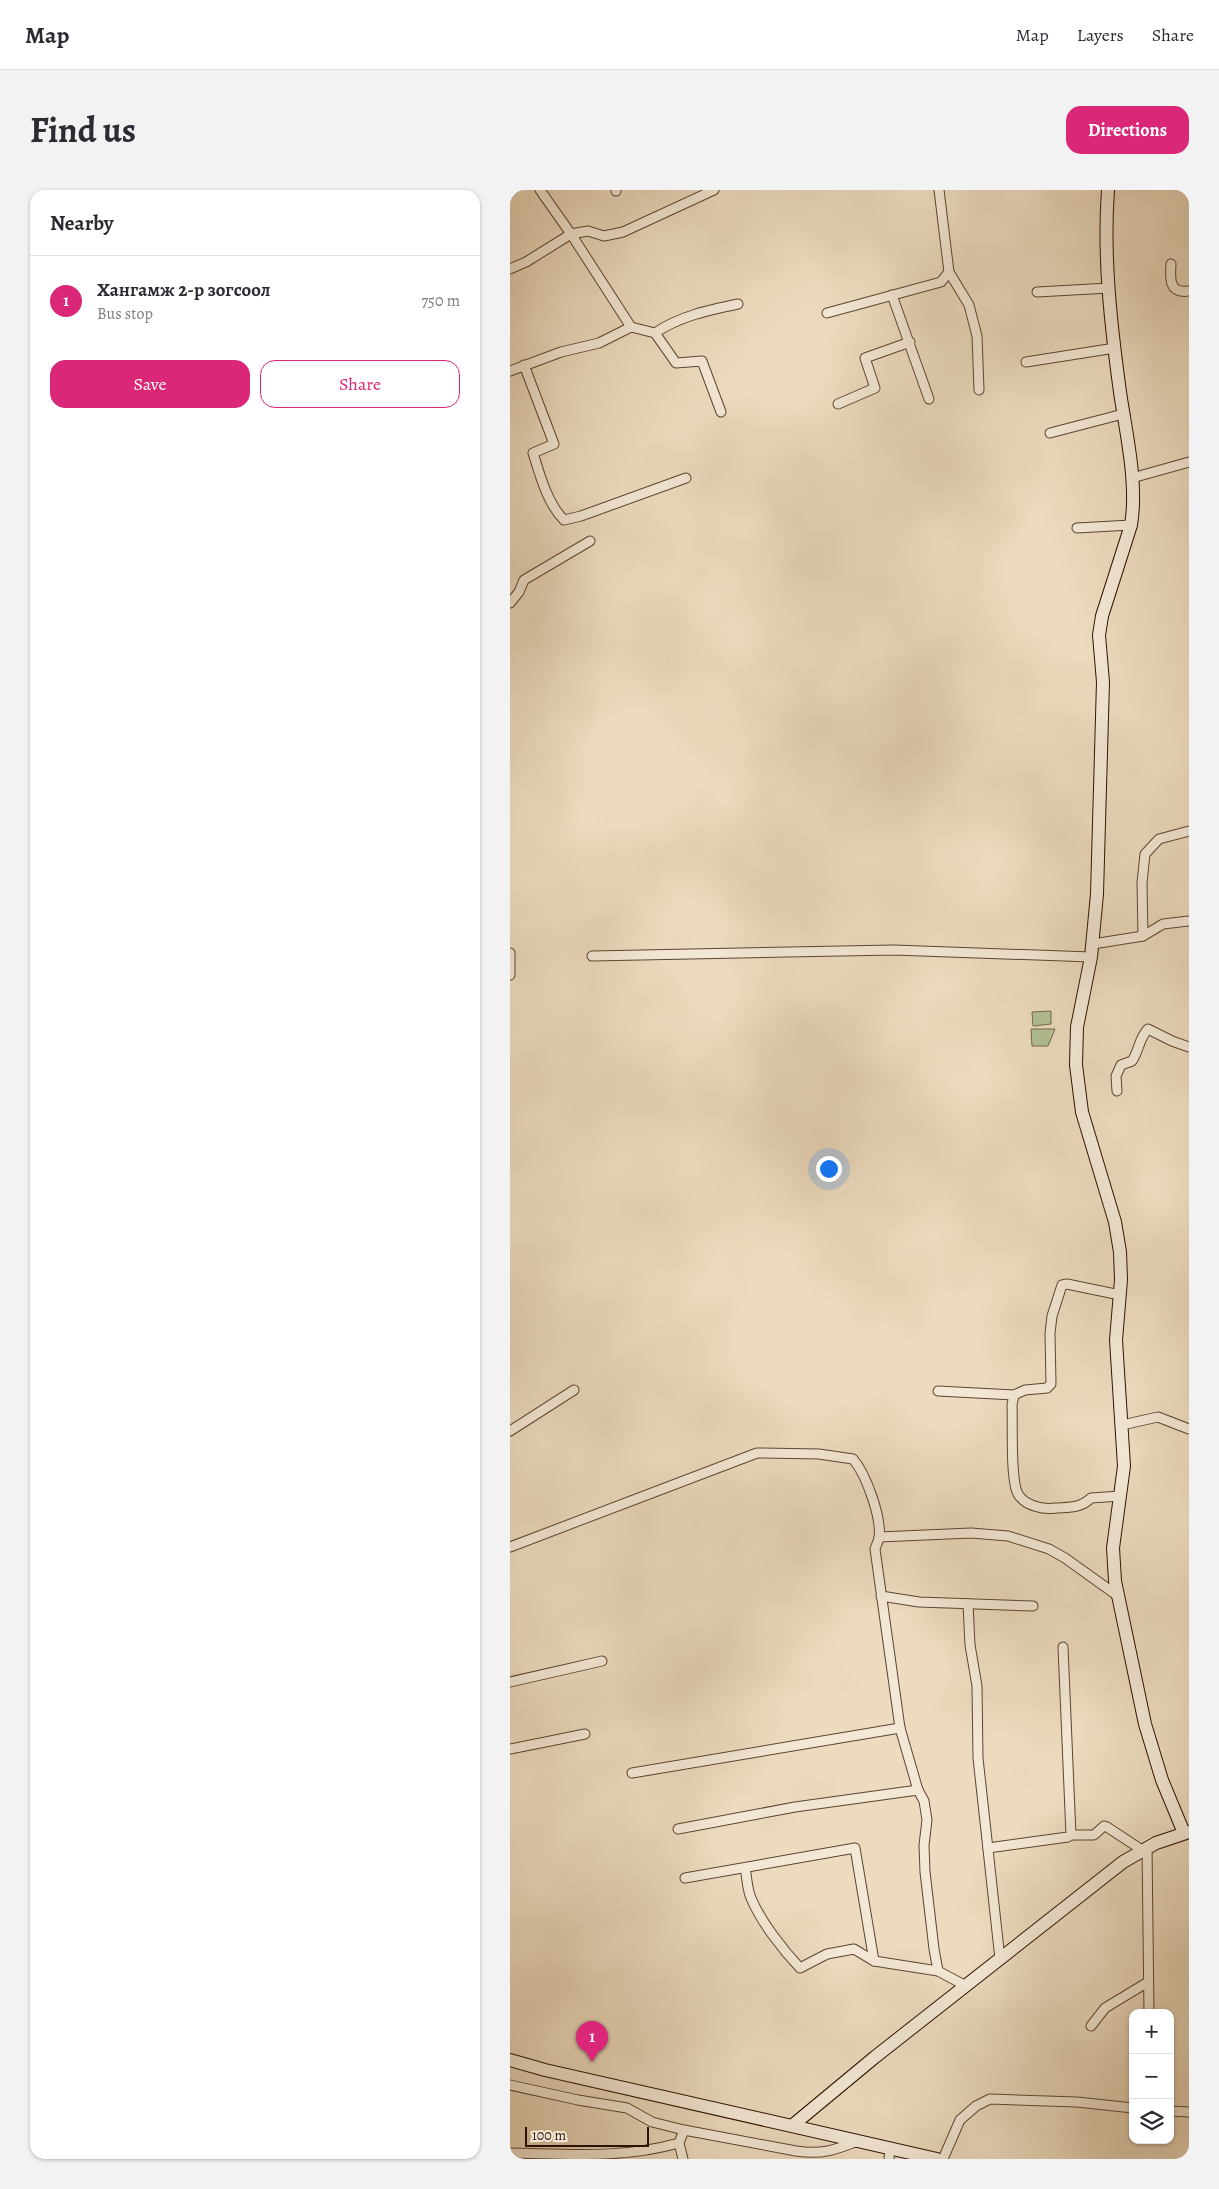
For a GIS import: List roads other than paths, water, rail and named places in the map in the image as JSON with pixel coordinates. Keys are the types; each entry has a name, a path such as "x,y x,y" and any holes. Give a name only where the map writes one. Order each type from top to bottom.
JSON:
{"street":[{"path":"540,190 631,327"},
{"path":"510,269 526,262 571,234 588,231 604,236 623,232 714,190"},
{"path":"939,190 949,272 969,305 977,336 979,390"},
{"path":"793,2125 1112,1870 1145,1848 1187,1833 1162,1780 1148,1732 1118,1596 1113,1548 1124,1466 1116,1340 1121,1265 1118,1237 1082,1112 1078,1086 1076,1026 1091,957 1097,894 1102,682 1099,636 1102,616 1131,525 1134,502 1114,348 1109,288 1108,190"},
{"path":"1171,264 1170,282 1173,288 1179,291 1189,291"},
{"path":"828,313 941,282 949,272"},
{"path":"1037,292 1109,288"},
{"path":"892,295 929,399"},
{"path":"654,333 666,325 695,313 738,304"},
{"path":"510,371 524,365 600,343 631,327 654,333 676,363 702,361 721,412"},
{"path":"838,404 875,388 865,358 910,342"},
{"path":"1026,362 1114,348"},
{"path":"524,365 554,444 533,453 544,486 558,514 564,520 582,516 686,478"},
{"path":"1050,433 1123,414"},
{"path":"1132,478 1189,462"},
{"path":"1077,528 1131,525"},
{"path":"510,603 519,592 524,580 590,541"},
{"path":"1143,936 1142,883 1145,854 1159,839 1189,831"},
{"path":"1093,944 1143,936 1163,924 1189,921"},
{"path":"592,956 894,950 1091,957"},
{"path":"510,953 510,975"},
{"path":"1117,1091 1116,1076 1121,1065 1132,1061 1143,1034 1148,1029 1172,1042 1189,1047"},
{"path":"938,1391 1014,1395 1025,1390 1047,1388 1051,1384 1050,1333 1052,1316 1062,1286 1067,1284 1120,1295"},
{"path":"510,1430 574,1390"},
{"path":"1014,1395 1012,1406 1014,1482 1018,1495 1045,1510 1084,1506 1091,1498 1121,1496"},
{"path":"1122,1425 1158,1417 1189,1429"},
{"path":"510,1547 757,1453 819,1454 853,1459 862,1473 876,1510 879,1537 875,1549 900,1728 918,1790 924,1801 927,1820 924,1845 925,1872 938,1971"},
{"path":"879,1537 971,1532 1008,1536 1057,1554 1118,1596"},
{"path":"881,1596 919,1602 1034,1606"},
{"path":"968,1604 970,1645 977,1686 978,1758 1000,1959"},
{"path":"1062,1647 1071,1834"},
{"path":"510,1682 602,1661"},
{"path":"632,1773 900,1728"},
{"path":"510,1749 585,1734"},
{"path":"678,1829 795,1807 918,1790"},
{"path":"988,1848 1068,1837 1071,1834 1094,1835 1104,1826 1145,1848"},
{"path":"686,1878 855,1848 874,1961"},
{"path":"1145,1848 1149,2009"},
{"path":"745,1868 750,1897 762,1920 779,1945 800,1968 827,1954 854,1949 874,1961 938,1971 966,1986"},
{"path":"1091,2026 1105,2008 1148,1982"},
{"path":"510,2060 554,2072 859,2141 890,2154 937,2159"},
{"path":"510,2085 578,2100 627,2108 652,2122 684,2130 812,2153 831,2152 859,2141"},
{"path":"943,2159 960,2120 968,2112 990,2099 1077,2102 1129,2108"},
{"path":"1174,2111 1189,2112"},
{"path":"683,2159 679,2144 684,2130"},
{"path":"510,2154 612,2158 635,2156 663,2150 679,2144"}],"place":[{"name":"Хангамж 2-р зогсоол","path":"592,2062"}]}
